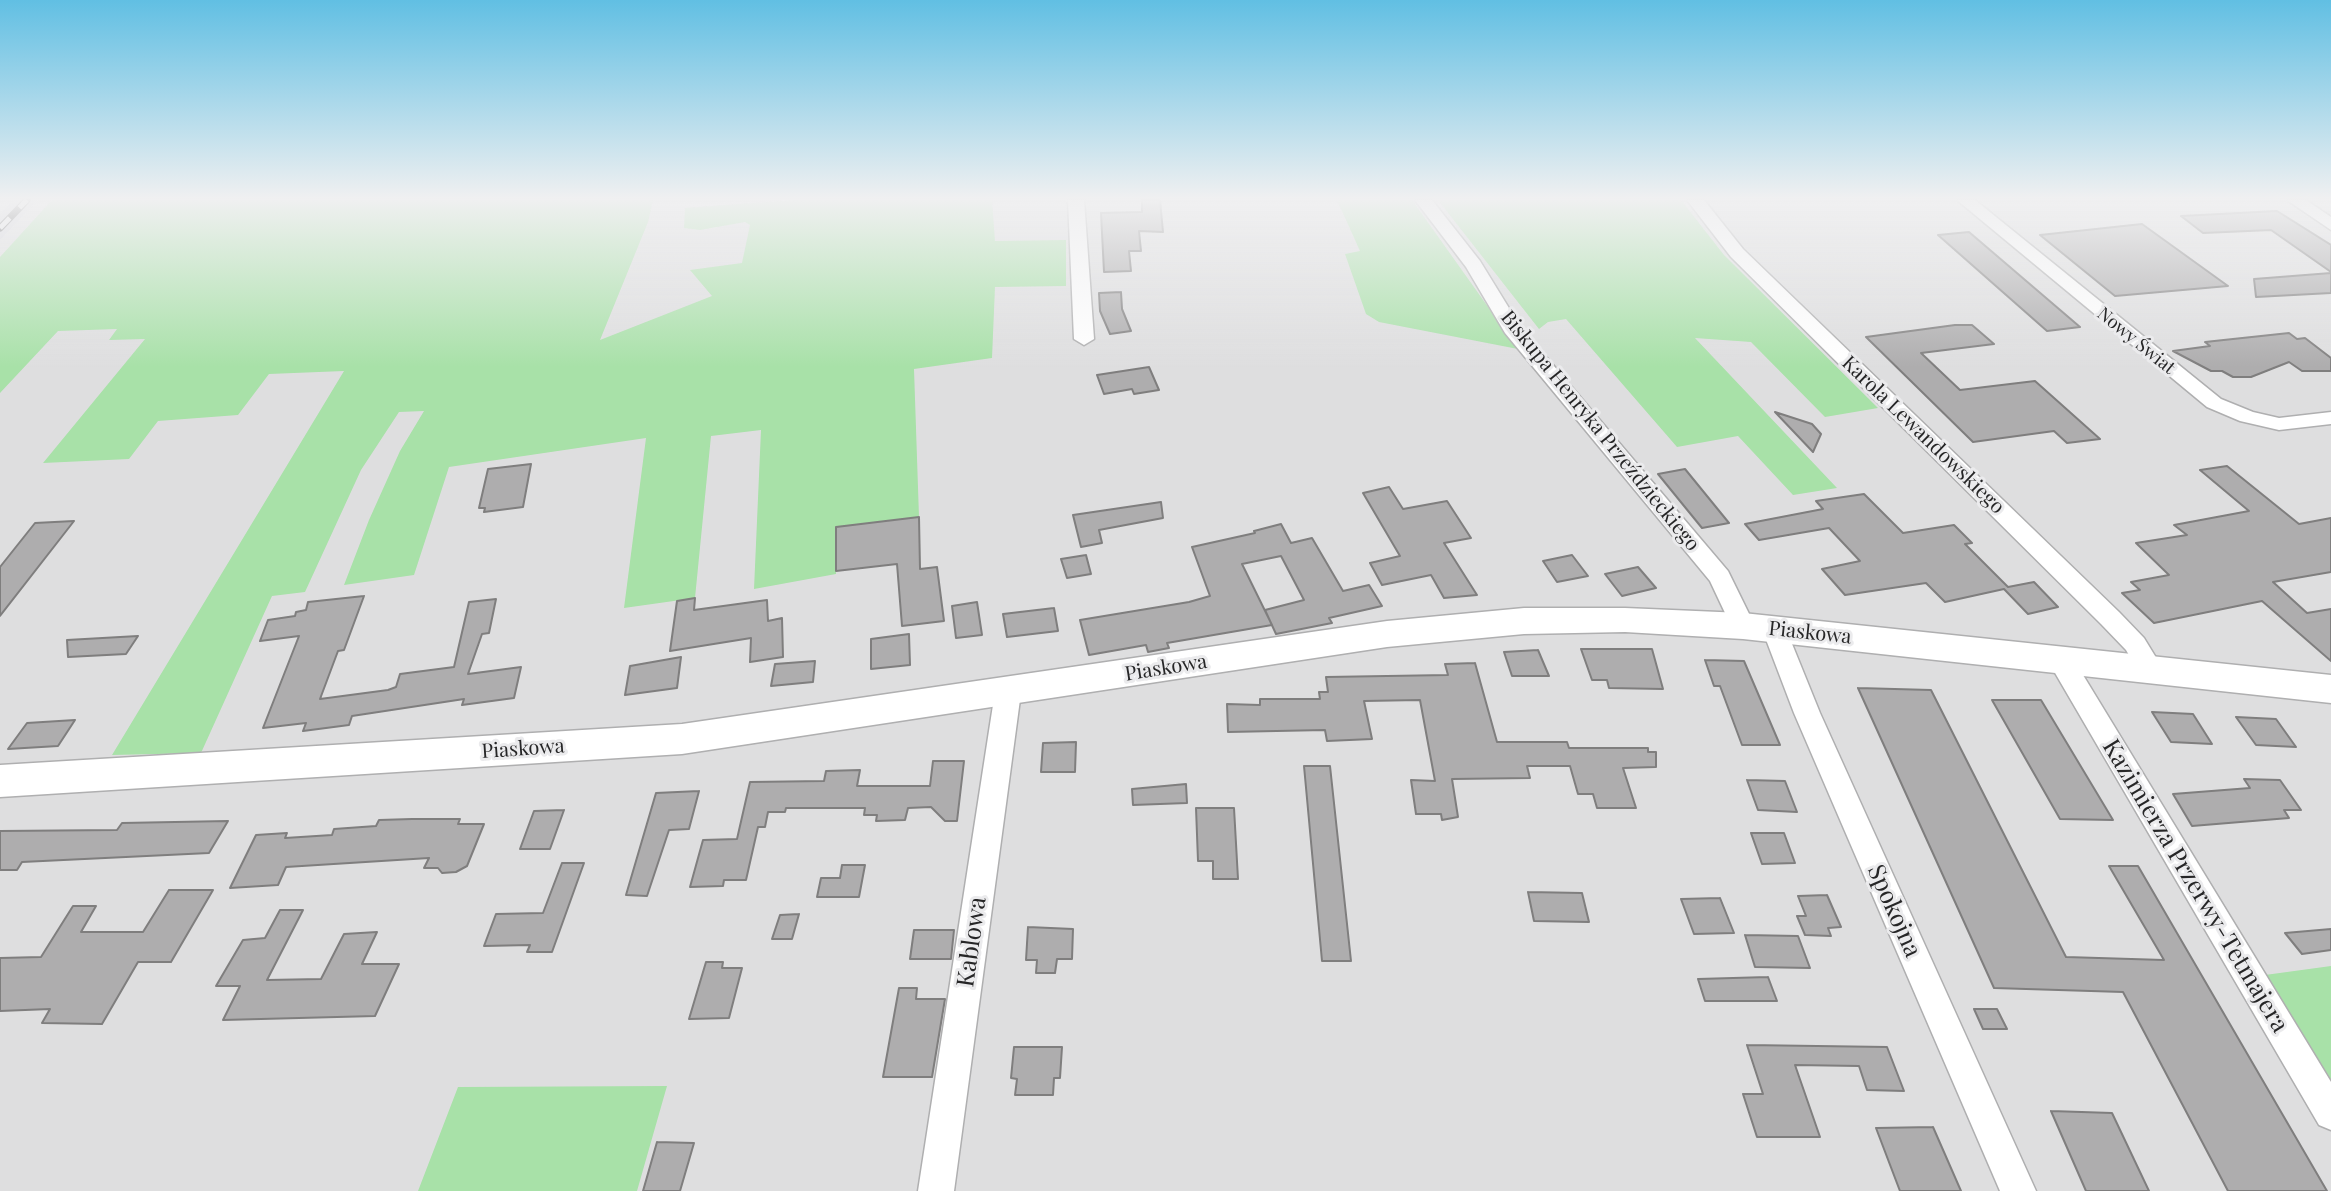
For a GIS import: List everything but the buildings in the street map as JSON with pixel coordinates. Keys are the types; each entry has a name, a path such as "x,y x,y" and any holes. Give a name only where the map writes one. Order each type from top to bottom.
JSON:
{"street":[{"path":"1079,256 1084,339"},
{"name":"Biskupa Henryka Przeździeckiego","path":"1467,256 1512,329 1720,577 1758,628"},
{"name":"Karola Lewandowskiego","path":"1740,256 2117,625 2135,644 2150,669"},
{"name":"Nowy Świat","path":"2033,256 2214,403 2247,417 2279,424 2331,418"},
{"name":"Piaskowa","path":"0,781 682,739 1456,625 1625,620 1758,628 2331,689"},
{"name":"Spokojna","path":"1758,628 1807,713 2018,1191"},
{"name":"Kazimierza Przerwy-Tetmajera","path":"2060,659 2331,1113"},
{"name":"Kablowa","path":"936,1191 1008,692"}],"green space":[{"path":"634,256 600,340 712,296 690,270 742,263 744,256 1066,256 1066,286 995,287 992,358 914,369 919,517 836,527 836,574 754,589 761,430 711,436 695,598 624,608 646,438 449,467 414,575 344,585 400,451 424,411 399,412 361,470 305,592 272,596 201,753 112,755 344,371 269,374 238,415 158,421 129,459 43,463 145,339 109,340 117,329 58,331 0,393 0,257"},
{"path":"1346,256 1452,256 1518,349 1379,322 1366,314"},
{"path":"1482,256 1725,256 1878,408 1825,417 1751,342 1695,338 1837,488 1793,495 1738,436 1677,447 1566,319 1548,322 1539,329"},
{"path":"2331,966 2331,1082 2265,975"},
{"path":"667,1086 637,1191 418,1191 458,1087"}]}
